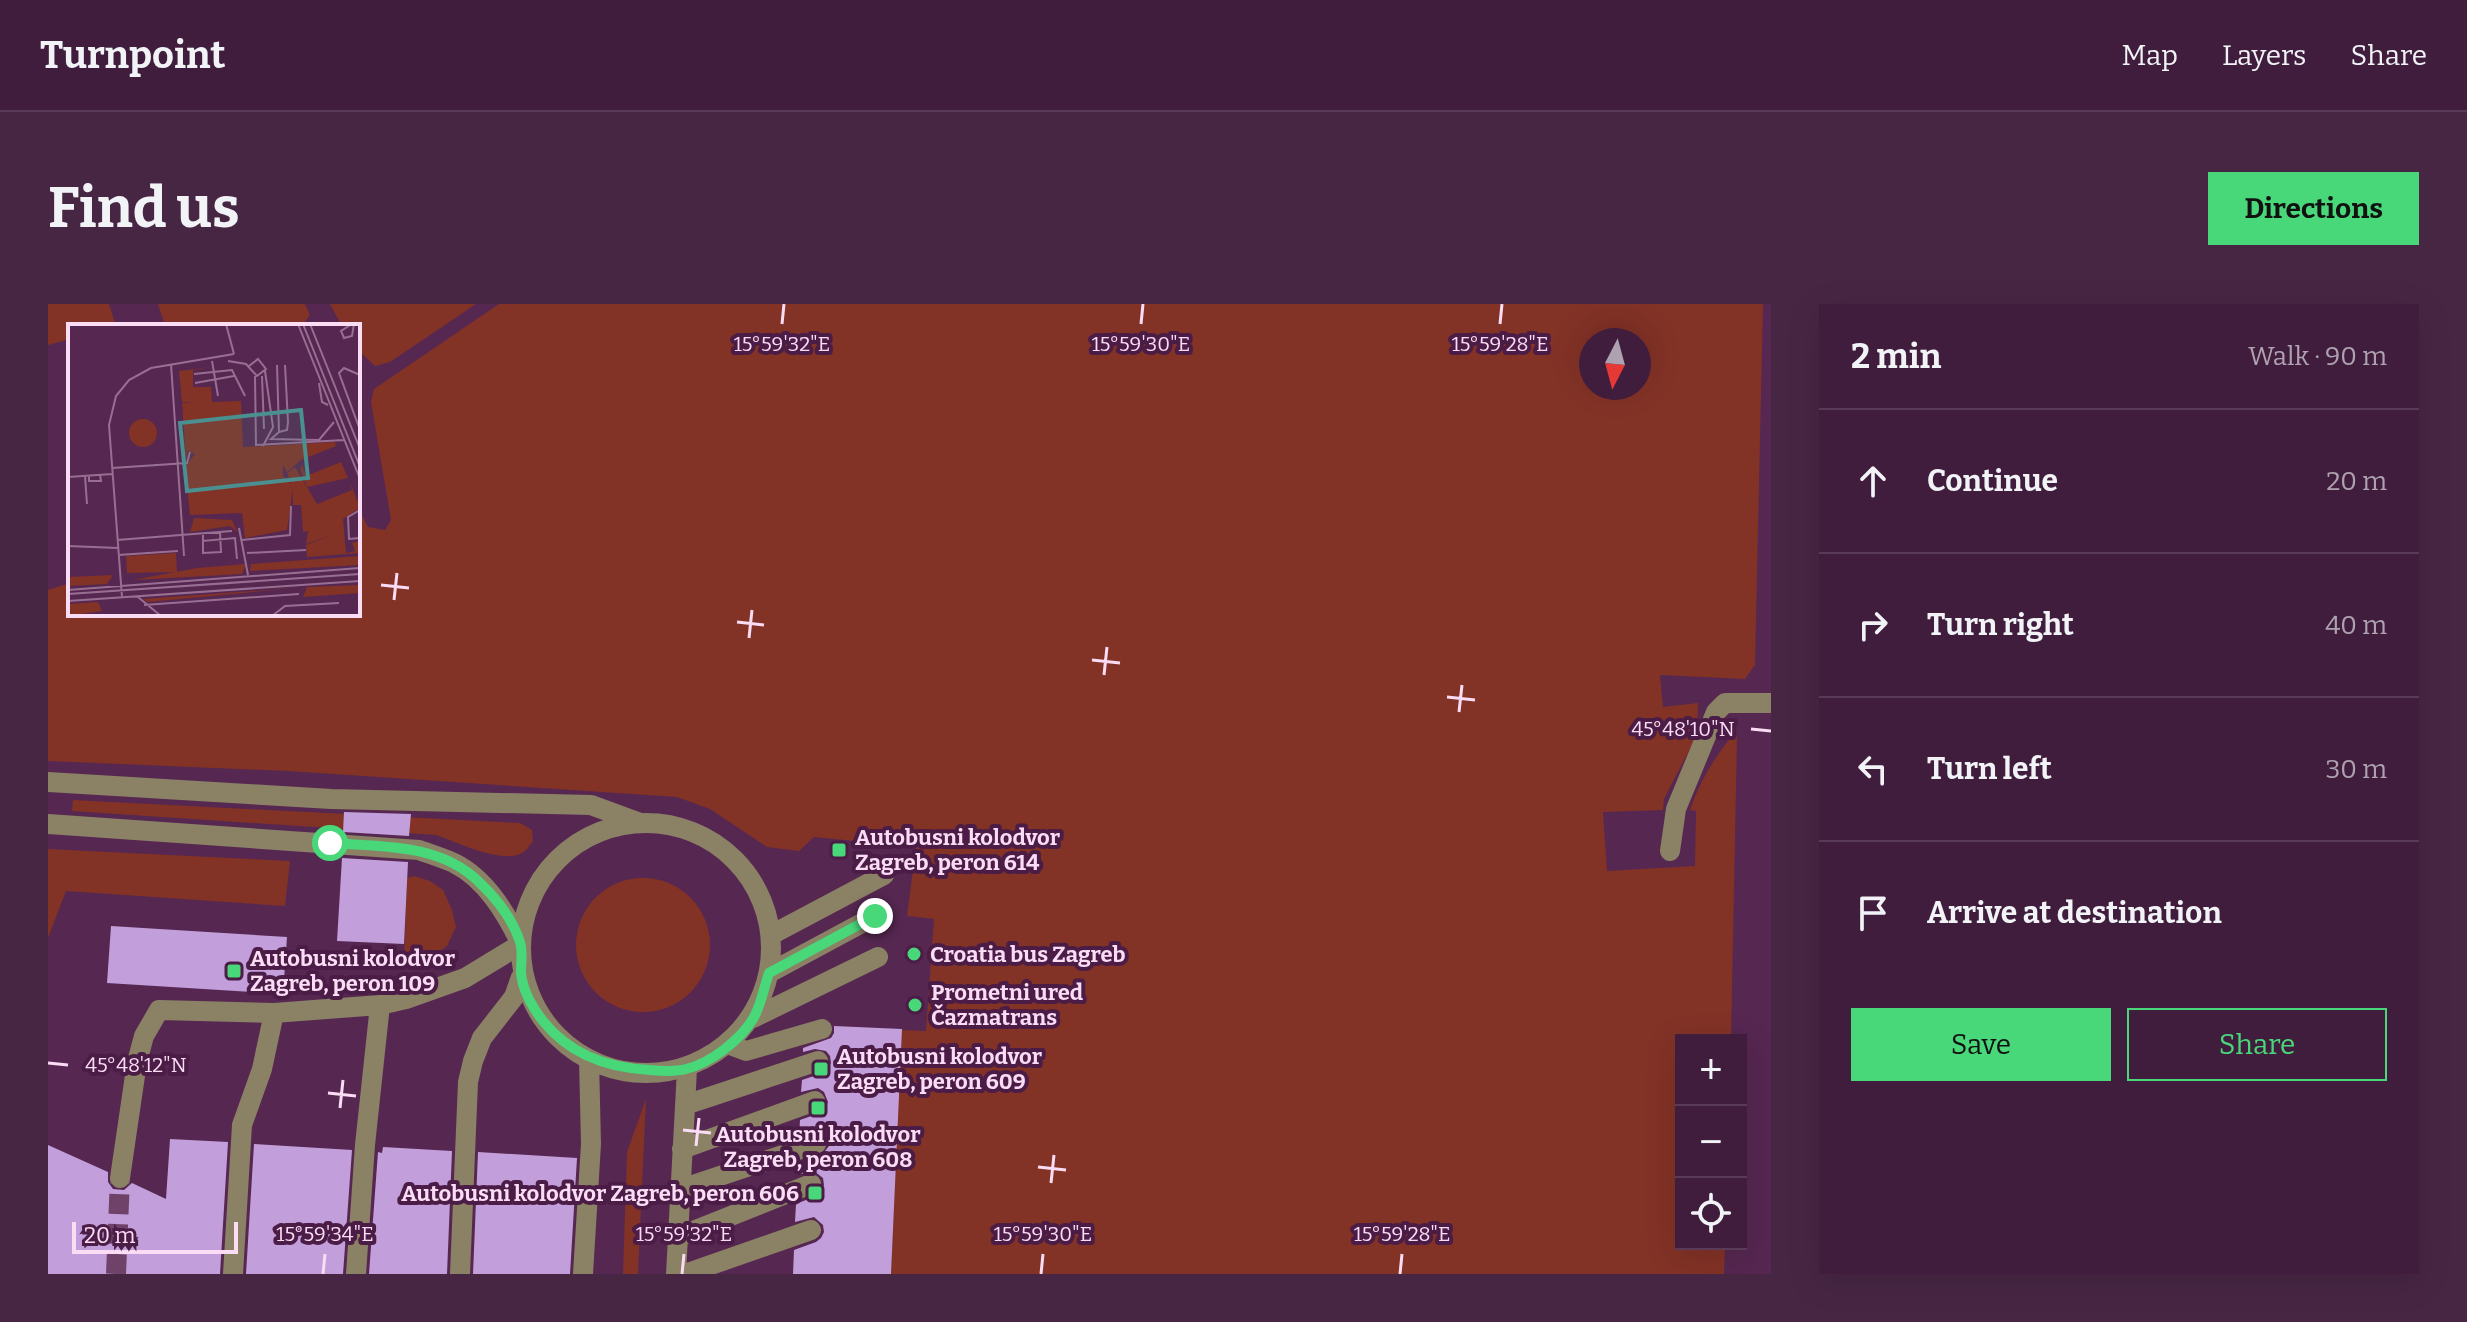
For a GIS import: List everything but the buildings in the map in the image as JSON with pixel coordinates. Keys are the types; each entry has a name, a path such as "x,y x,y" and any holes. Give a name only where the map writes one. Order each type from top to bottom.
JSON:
{"lane":[{"path":"1670,851 1676,809 1716,712 1725,703 1771,703"},
{"path":"48,782 331,799 591,805 640,823"},
{"path":"665,822 692,829 726,850 747,873 762,900 771,935 769,973 753,1018 730,1045 687,1069 637,1070 589,1059 568,1046 543,1021 529,1000 521,977 521,944 532,897 541,876 568,847 609,829 640,823 665,822"},
{"path":"48,824 419,850 455,864 479,881 507,914 521,944"},
{"path":"771,935 884,875"},
{"path":"769,973 875,916"},
{"path":"120,1178 137,1062 144,1036 159,1010 274,1013 380,1005 465,978 521,944"},
{"path":"753,1018 878,957"},
{"path":"460,1274 468,1082 482,1038 514,997 521,977"},
{"path":"356,1274 365,1145 380,1005"},
{"path":"233,1274 242,1125 262,1069 274,1013"},
{"path":"730,1045 746,1051 822,1029"},
{"path":"583,1274 591,1144 589,1059"},
{"path":"685,1105 818,1061"},
{"path":"676,1274 687,1069"},
{"path":"682,1149 815,1101"},
{"path":"681,1189 816,1144"},
{"path":"678,1237 811,1184"},
{"path":"685,1274 811,1230"}],"shaded area":[{"path":"48,304 109,304 115,324 68,324 68,340 48,345"},
{"path":"158,304 305,304 310,315 303,324 164,324"},
{"path":"330,304 476,304 390,362 375,366 360,352 360,324 341,324"},
{"path":"499,304 1763,304 1755,665 1745,679 1660,675 1663,707 1698,703 1697,735 1664,799 1663,810 1603,812 1607,871 1695,866 1696,811 1690,810 1713,762 1732,736 1737,737 1731,1034 1675,1034 1675,1250 1725,1250 1724,1274 891,1274 901,1030 926,1031 934,919 907,916 916,847 814,837 799,851 767,847 710,809 677,797 288,771 48,761 48,590 68,584 68,616 360,616 360,512 368,527 385,530 391,520 371,402 374,389"},
{"path":"73,800 520,823 532,830 533,841 522,853 501,856 436,835 72,811"},
{"path":"48,849 290,861 285,906 66,891 48,938"},
{"path":"414,876 430,881 443,890 456,927 447,946 423,963 404,963 407,878"},
{"path":"643,878 669,883 690,898 705,919 710,945 705,971 690,992 669,1007 643,1012 617,1007 596,992 581,971 576,945 581,919 596,898 617,883"},
{"path":"646,1099 638,1274 623,1274 627,1152"}],"tunnel":[{"path":"116,1274 120,1178"}],"place":[{"name":"Autobusni kolodvor Zagreb, peron 614","path":"839,850"},
{"name":"Croatia bus Zagreb","path":"914,954"},
{"name":"Autobusni kolodvor Zagreb, peron 109","path":"234,971"},
{"name":"Prometni ured Čazmatrans","path":"915,1005"},
{"name":"Autobusni kolodvor Zagreb, peron 609","path":"821,1069"},
{"name":"Autobusni kolodvor Zagreb, peron 608","path":"818,1108"},
{"name":"Autobusni kolodvor Zagreb, peron 606","path":"815,1193"}],"route":[{"path":"330,843 419,850 455,864 479,881 507,914 521,944 521,977 529,1000 543,1021 568,1046 589,1059 637,1070 687,1069 730,1045 753,1018 769,973 875,916"}]}
